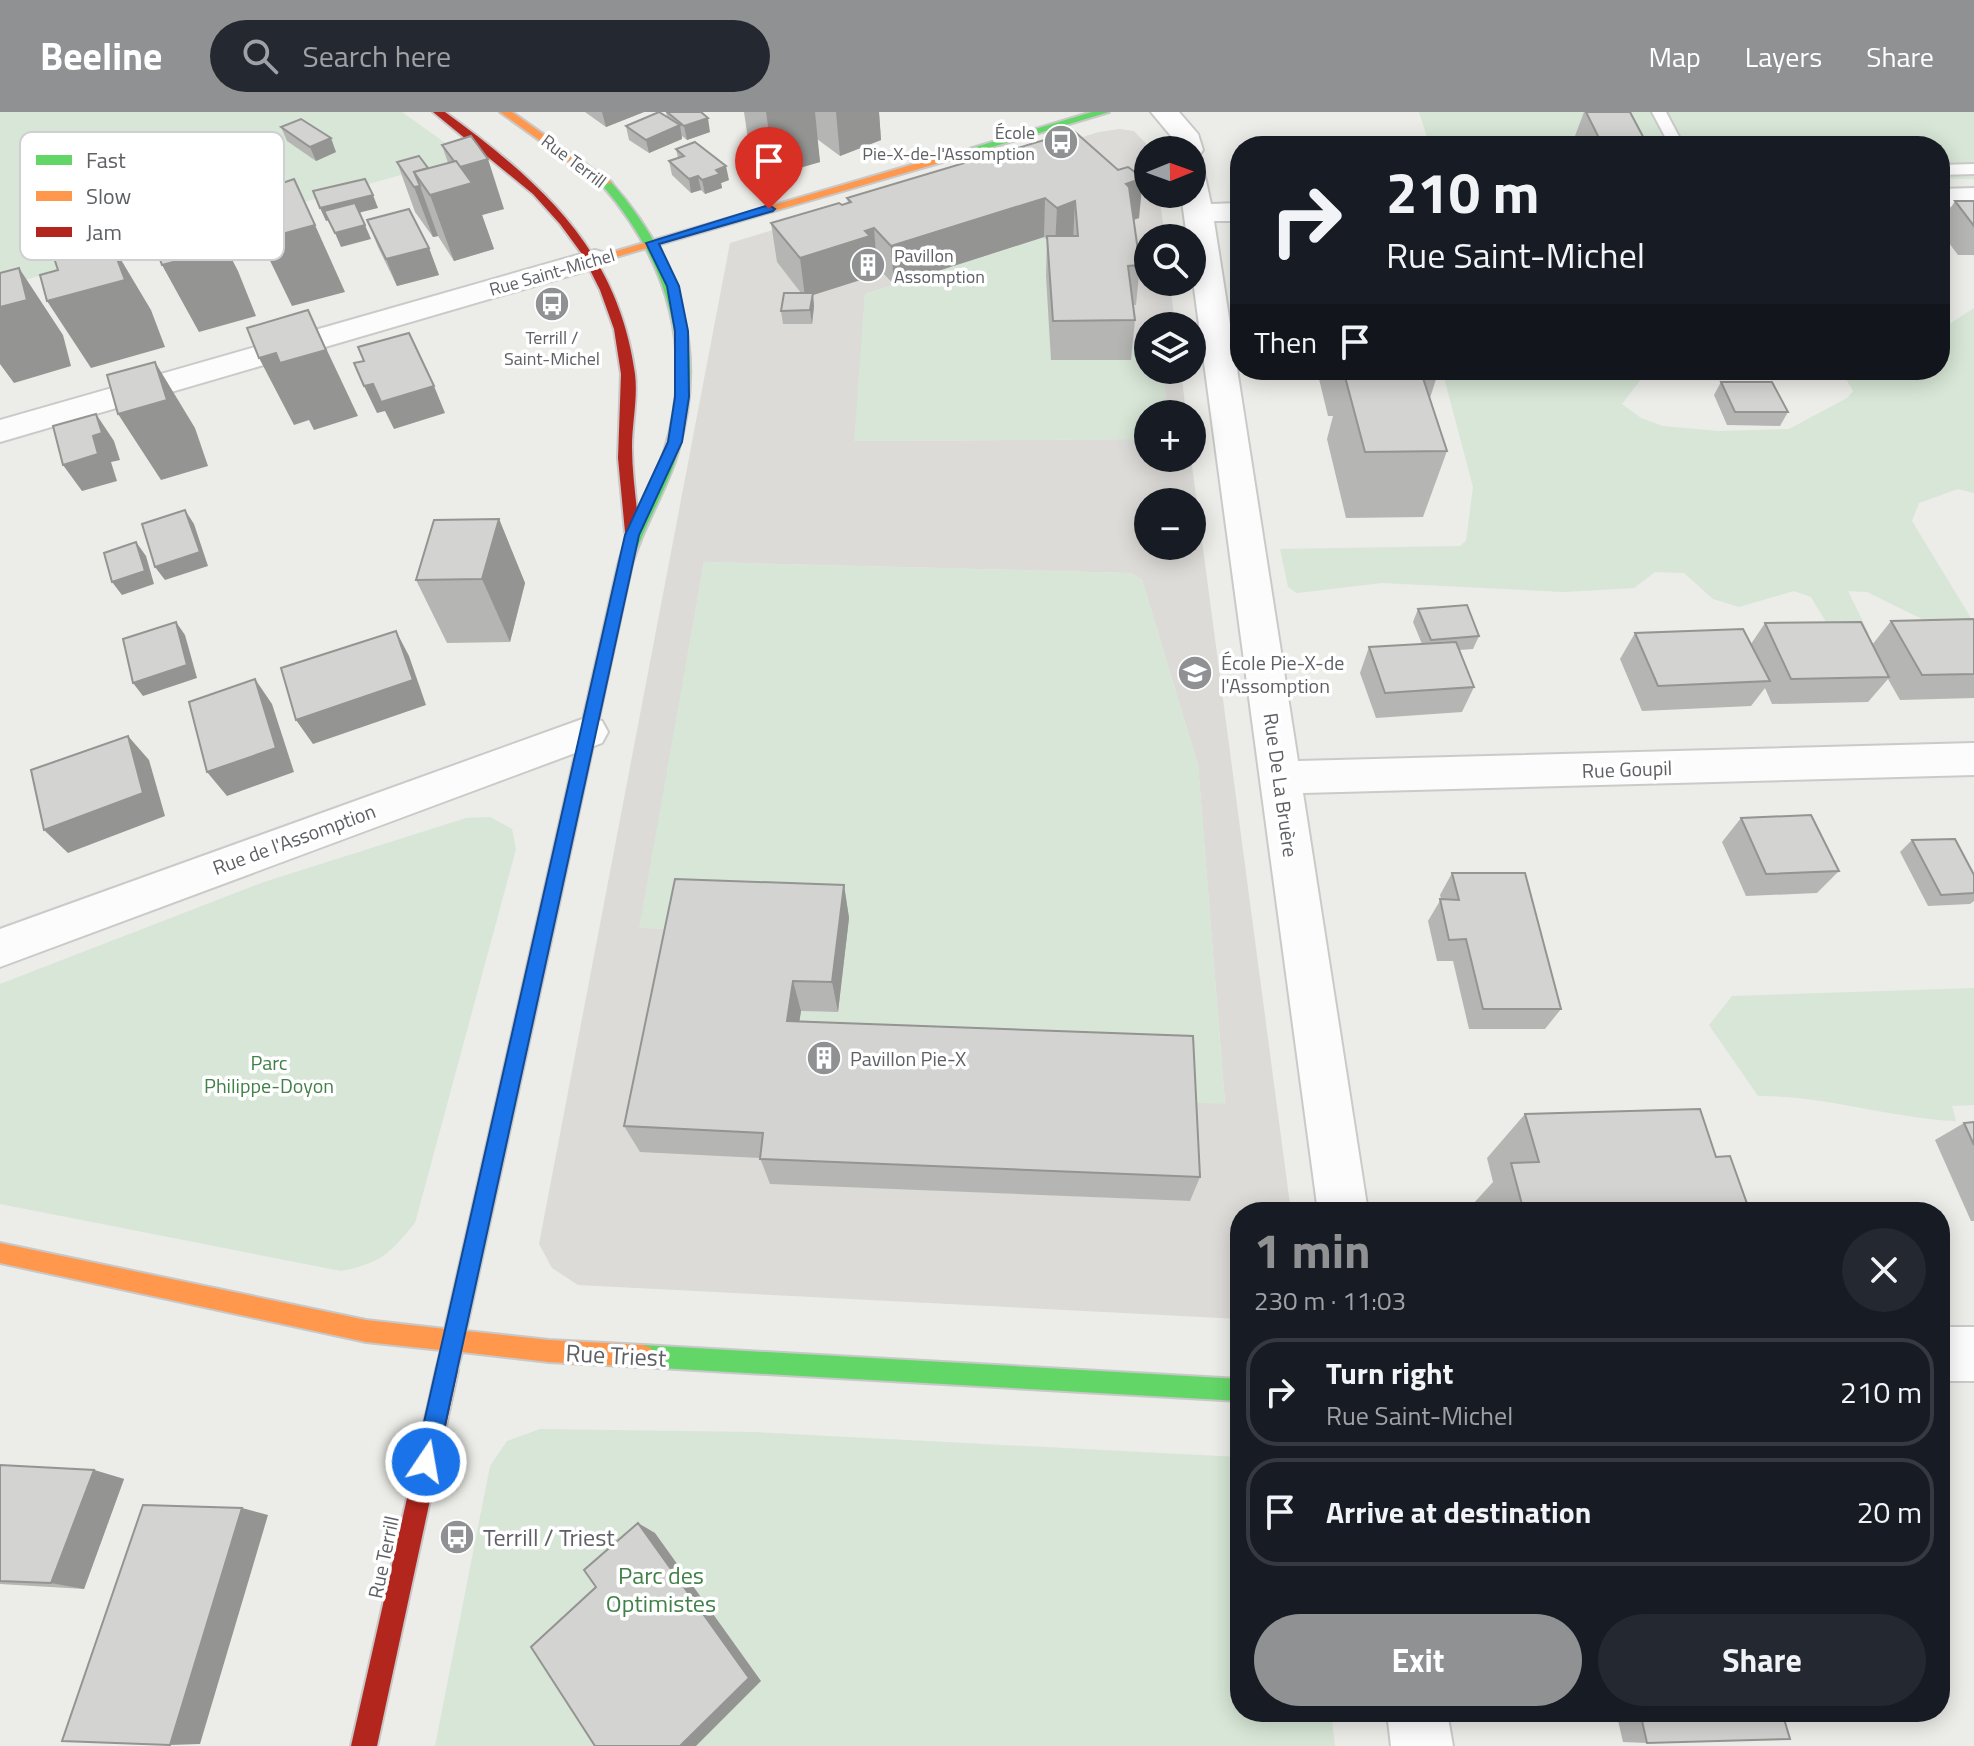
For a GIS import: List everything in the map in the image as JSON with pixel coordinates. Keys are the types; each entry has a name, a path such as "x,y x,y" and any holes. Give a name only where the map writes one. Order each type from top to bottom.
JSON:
{"street":[{"name":"Rue Terrill","path":"438,112 522,173 550,202 595,259 612,297 626,359 625,444 632,535"},
{"name":"Rue Terrill","path":"364,1746 632,535 675,442 682,397 682,331 673,286 652,243 617,194 591,170 505,112"},
{"name":"Rue Saint-Michel","path":"0,431 1104,112"},
{"path":"1164,112 1185,136"},
{"path":"1950,198 1974,197"},
{"name":"Rue De La Bruère","path":"1197,208 1342,1202"},
{"path":"1198,213 1230,212"},
{"name":"Rue de l'Assomption","path":"0,948 588,732"},
{"name":"Rue Goupil","path":"1280,778 1974,759"},
{"name":"Rue Triest","path":"0,1253 366,1331 452,1342 549,1351 1230,1389"},
{"path":"1950,1354 1974,1354"},
{"path":"1418,1722 1422,1746"}],"lane":[{"path":"1659,112 1672,136"},
{"path":"1950,170 1974,169"}],"shaded area":[{"name":"École Pie-X-de l'Assomption","path":"1119,129 1134,131 1139,136 1134,136 1134,208 1161,208 1163,224 1134,224 1134,296 1172,296 1173,312 1134,312 1134,346 1129,346 1071,170 805,297 872,276 868,270 877,267 893,285 865,294 855,441 1134,439 1134,472 1193,472 1195,488 1134,488 1134,560 1205,560 1290,1202 1230,1202 1230,1318 578,1285 552,1268 539,1244 730,243 1099,132","holes":["704,562 1131,573 1142,580 1198,765 1225,1103 1186,1102 1190,1201 770,1183 773,1158 683,929 640,928"]},
{"path":"1164,384 1183,384 1184,400 1166,400"}],"green space":[{"path":"0,112 402,112 465,157 284,208 284,132 20,132 20,260 97,260 0,287"},
{"path":"1419,112 1974,112 1974,179 1950,179 1950,136 1427,136"},
{"path":"1044,237 1129,346 1134,346 1134,384 1164,384 1166,400 1134,400 1134,439 854,441 865,294"},
{"path":"1974,308 1974,493 1958,489 1919,503 1912,521 1974,623 1928,622 1867,592 1848,591 1869,634 1833,634 1811,597 1794,591 1739,607 1713,599 1684,573 1655,572 1634,588 1564,592 1382,583 1297,593 1288,587 1280,549 1460,546 1466,541 1473,487 1445,380 1640,380 1622,404 1641,418 1663,426 1719,431 1789,429 1847,398 1853,391 1847,380 1950,380 1950,324"},
{"path":"704,562 1131,573 1142,580 1198,765 1225,1104 1186,1102 795,1050 801,1011 838,1012 683,929 639,928"},
{"name":"Parc Philippe-Doyon","path":"490,817 512,829 516,849 415,1223 383,1256 341,1271 0,1204 0,984 264,882 466,818"},
{"path":"1974,988 1974,1105 1952,1106 1956,1121 1906,1116 1808,1099 1758,1096 1709,1025 1732,996"},
{"name":"Parc des Optimistes","path":"540,1429 752,1432 1230,1456 1230,1722 1332,1722 1335,1746 435,1746 490,1466 507,1441"}],"building":[{"path":"659,112 680,125 646,140 626,126"},
{"path":"667,112 701,112 708,118 684,126"},
{"path":"1586,112 1630,112 1643,136 1598,136"},
{"path":"301,119 331,138 310,147 281,127"},
{"path":"1074,131 1118,170 1128,167 1134,171 1134,181 1126,184 1134,224 1134,266 1128,266 1134,320 1053,321 1047,236 1078,236 1075,201 1057,208 1045,198 891,246 874,228 865,231 870,236 800,258 771,223 839,203 842,205 851,202 847,198 971,161 966,155 991,148 998,154"},
{"path":"471,136 488,159 460,167 442,145"},
{"path":"695,142 726,166 716,170 720,174 702,180 698,176 689,179 669,161 684,156 676,149"},
{"path":"419,156 428,168 414,172 420,186 414,187 397,162"},
{"path":"456,161 472,183 430,195 414,172"},
{"path":"294,179 315,225 284,233 284,182"},
{"path":"365,179 373,195 320,208 313,191"},
{"path":"1955,201 1974,201 1974,226"},
{"path":"355,203 365,225 335,233 324,211"},
{"path":"409,209 429,248 386,259 367,220"},
{"path":"55,260 117,260 125,280 47,301 40,275 58,270"},
{"path":"160,260 181,260 162,265"},
{"path":"19,268 27,300 0,307 0,273"},
{"path":"784,293 813,293 810,310 781,311"},
{"path":"308,310 326,350 280,363 276,353 259,358 247,328"},
{"path":"409,333 434,386 381,402 373,384 364,386 354,363 364,361 358,347"},
{"path":"155,362 167,400 118,414 107,375"},
{"path":"1346,380 1424,380 1447,451 1365,452"},
{"path":"1721,382 1772,382 1788,412 1735,412"},
{"path":"96,414 102,433 93,436 98,454 63,465 53,426"},
{"path":"185,510 200,552 155,567 142,524"},
{"path":"499,519 482,579 416,580 434,520"},
{"path":"136,542 145,571 112,582 104,553"},
{"path":"1467,605 1479,636 1431,640 1418,609"},
{"path":"1974,619 1974,674 1922,675 1891,621"},
{"path":"176,622 187,665 133,683 123,639"},
{"path":"1861,622 1889,677 1791,679 1765,623"},
{"path":"1743,629 1770,681 1658,686 1635,633"},
{"path":"396,631 413,680 296,720 281,668"},
{"path":"1456,642 1474,687 1385,693 1369,647"},
{"path":"255,679 276,748 207,772 189,702"},
{"path":"128,736 143,793 44,830 31,770"},
{"path":"1811,815 1839,871 1766,874 1741,818"},
{"path":"1955,839 1974,875 1974,893 1941,895 1912,840"},
{"path":"1452,873 1525,873 1561,1009 1483,1009 1466,939 1449,940 1440,899 1459,900"},
{"name":"Pavillon Pie-X","path":"675,879 844,885 832,982 793,981 787,1021 1193,1036 1200,1177 760,1159 763,1133 624,1126"},
{"path":"1700,1109 1716,1157 1730,1156 1746,1202 1521,1202 1511,1163 1539,1162 1525,1114"},
{"path":"1974,1122 1974,1145 1964,1123"},
{"path":"0,1465 94,1470 51,1583 0,1581"},
{"path":"143,1505 242,1508 170,1745 62,1741"},
{"path":"638,1523 749,1678 680,1746 595,1746 531,1647 596,1587 584,1570"},
{"path":"1642,1722 1785,1722 1790,1739 1647,1743"}],"traffic: fast":[{"path":"935,161 1104,112"},
{"path":"545,927 625,565 634,536 671,453 680,417 684,381 683,345 665,274 650,241 630,210 606,183"},
{"path":"643,1356 1230,1389"}],"traffic: slow":[{"path":"505,112 606,183"},
{"path":"595,259 935,161"},
{"path":"447,1370 545,927"},
{"path":"0,1253 366,1331 549,1351 643,1356"}],"traffic: jam":[{"path":"438,112 507,164 537,192 588,254 606,290 620,329 628,374 625,458 632,532"},
{"path":"364,1746 447,1370"}],"place":[{"name":"École Pie-X-de-l'Assomption","path":"1061,142"},
{"name":"Pavillon Assomption","path":"868,265"},
{"name":"Terrill / Saint-Michel","path":"552,304"},
{"name":"École Pie-X-de l'Assomption","path":"1195,673"},
{"name":"Pavillon Pie-X","path":"824,1058"},
{"name":"Terrill / Triest","path":"457,1537"}],"route":[{"path":"426,1462 632,535 675,442 682,397 682,331 673,286 652,243 769,209"}]}
